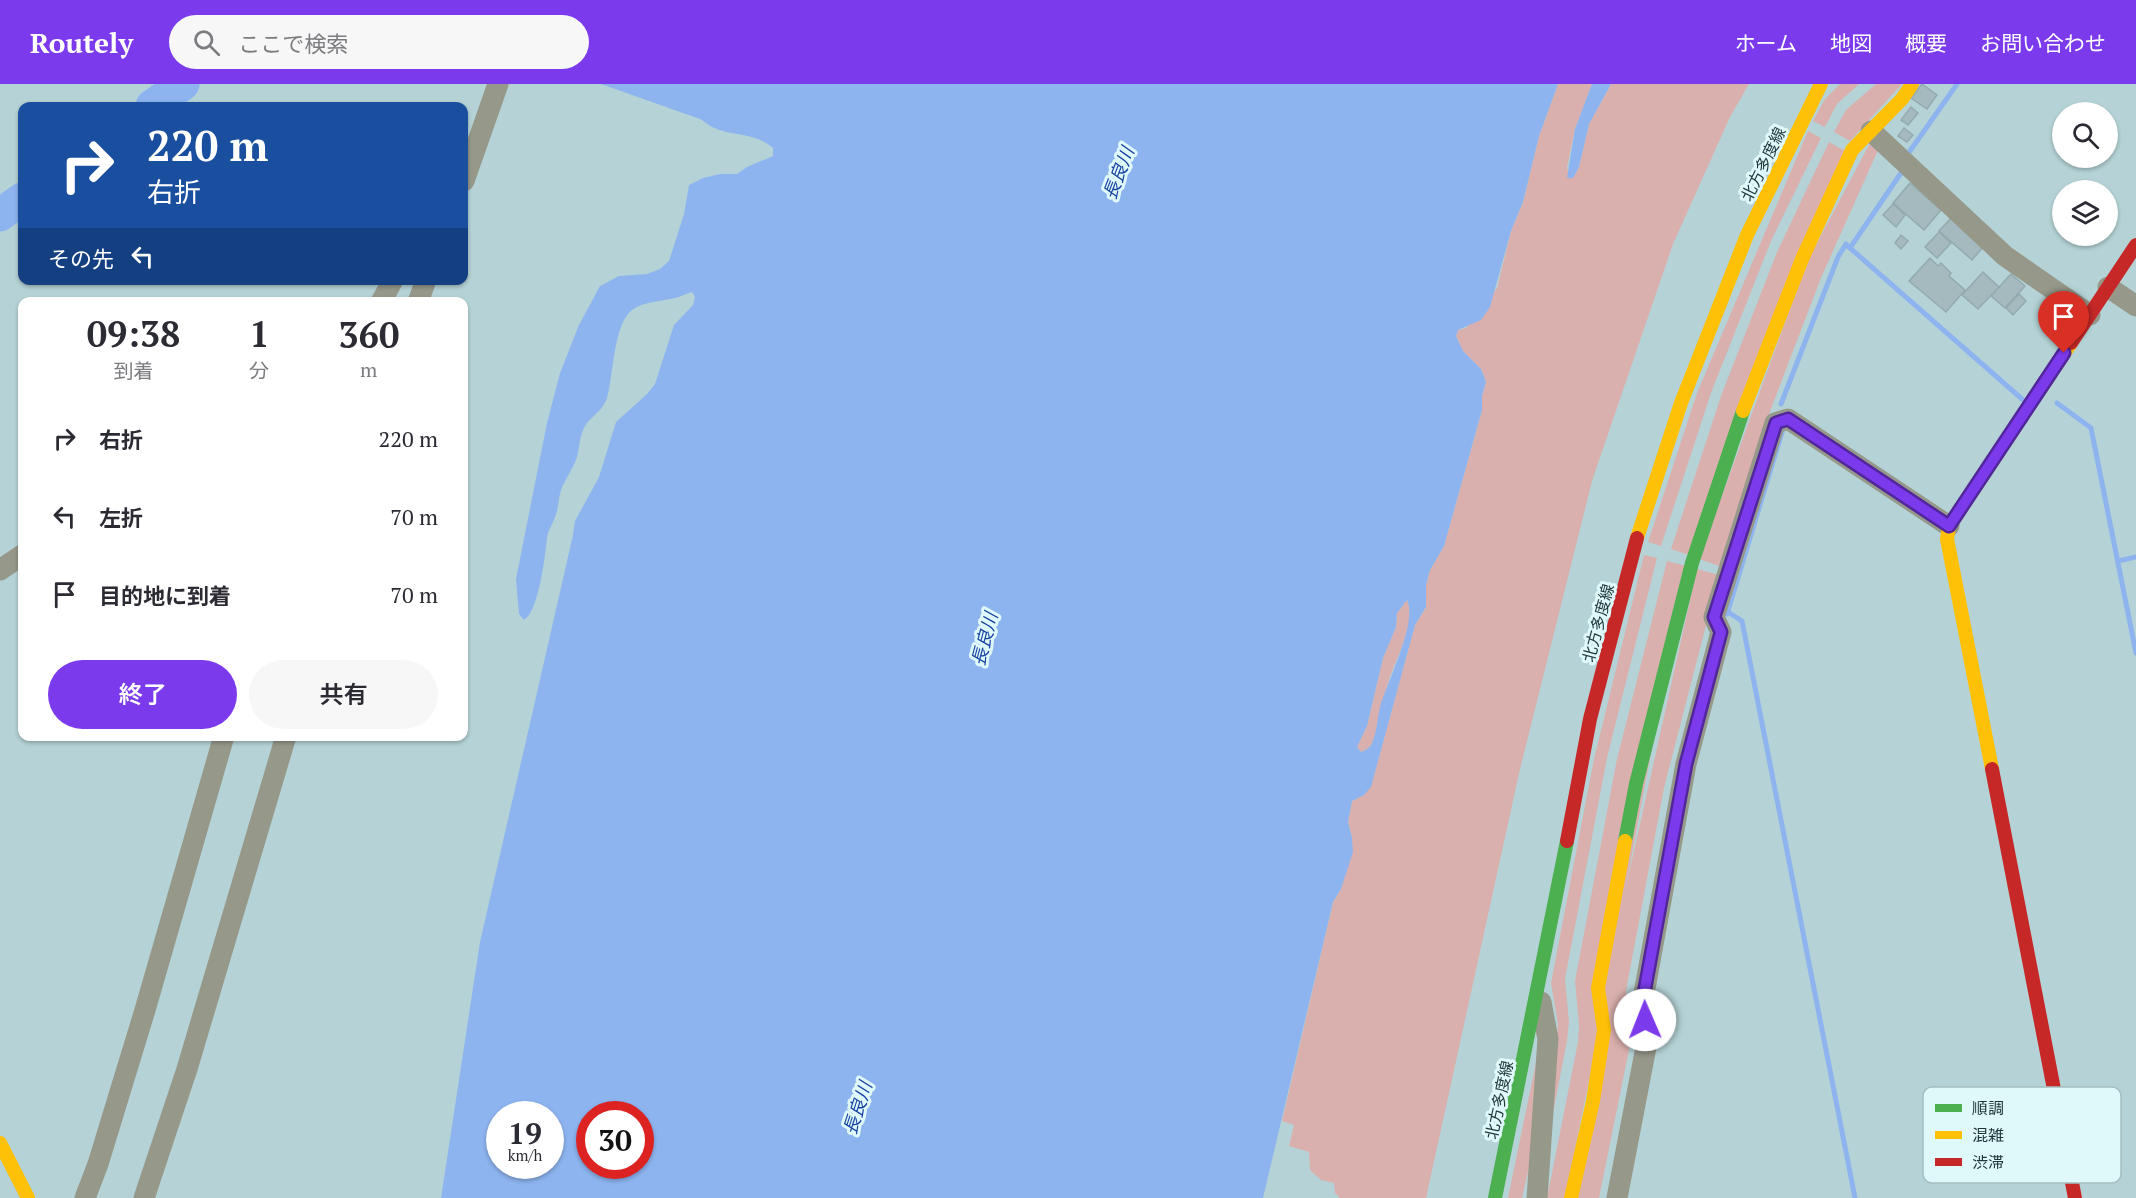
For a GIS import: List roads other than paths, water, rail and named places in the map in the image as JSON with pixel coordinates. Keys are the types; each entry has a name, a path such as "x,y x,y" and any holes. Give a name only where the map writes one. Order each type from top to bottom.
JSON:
{"street":[{"path":"469,158 498,84"},
{"name":"北方多度線","path":"1495,1198 1590,719 1634,547 1681,403 1747,235 1821,84"},
{"path":"1571,1198 1593,1101 1604,1030 1598,988 1636,784 1692,563 1739,422 1802,259 1852,150 1902,99 1912,84"},
{"path":"1871,131 2005,256 2090,315"},
{"path":"2053,1087 1947,539 1949,526 2136,245"},
{"path":"2108,287 2136,306"},
{"path":"1617,1198 1647,1042 1643,999 1647,975 1686,764 1721,632 1714,617 1776,423 1788,419 1949,526"},
{"path":"0,570 18,558"},
{"path":"85,1198 98,1164 142,1021 223,741"},
{"path":"144,1198 204,1013 285,741"},
{"path":"1537,1198 1548,1039 1538,990"},
{"path":"0,1143 28,1198"},
{"path":"2072,1183 2075,1198"}],"water":[{"name":"長良川","path":"601,84 1558,84 1539,136 1523,202 1511,231 1490,307 1481,320 1458,330 1456,336 1463,351 1481,369 1486,382 1482,396 1482,410 1444,546 1430,570 1426,585 1426,607 1415,625 1371,787 1364,795 1352,801 1348,822 1353,852 1341,889 1333,902 1263,1198 441,1198 480,942 575,521 599,477 616,422 655,384 674,325 693,305 695,297 692,292 644,304 628,314 623,321 606,399 602,408 583,430 577,457 561,490 556,514 548,535 534,606 524,620 519,614 516,579 547,423 560,373 579,325 600,286 619,276 647,274 660,269 669,261 684,214 689,185 703,178 720,174 737,174 773,156 773,148 759,139 710,126 700,119","holes":["1407,600 1409,610 1405,637 1380,707 1374,739 1369,748 1361,752 1357,747 1367,726 1383,658 1396,627 1397,613"]},
{"path":"1592,84 1611,84 1589,124 1579,167 1573,178 1567,178 1575,129"}],"waterway":[{"path":"158,102 183,84"},
{"path":"1910,151 1957,84"},
{"path":"1781,404 1838,257 1846,244 1850,248 1903,170"},
{"path":"0,215 18,202"},
{"path":"1850,248 2022,399"},
{"path":"2057,403 2091,428 2136,653"},
{"path":"1727,614 1783,429"},
{"path":"2118,561 2136,557"},
{"path":"1728,612 1742,621 1855,1198"}]}
